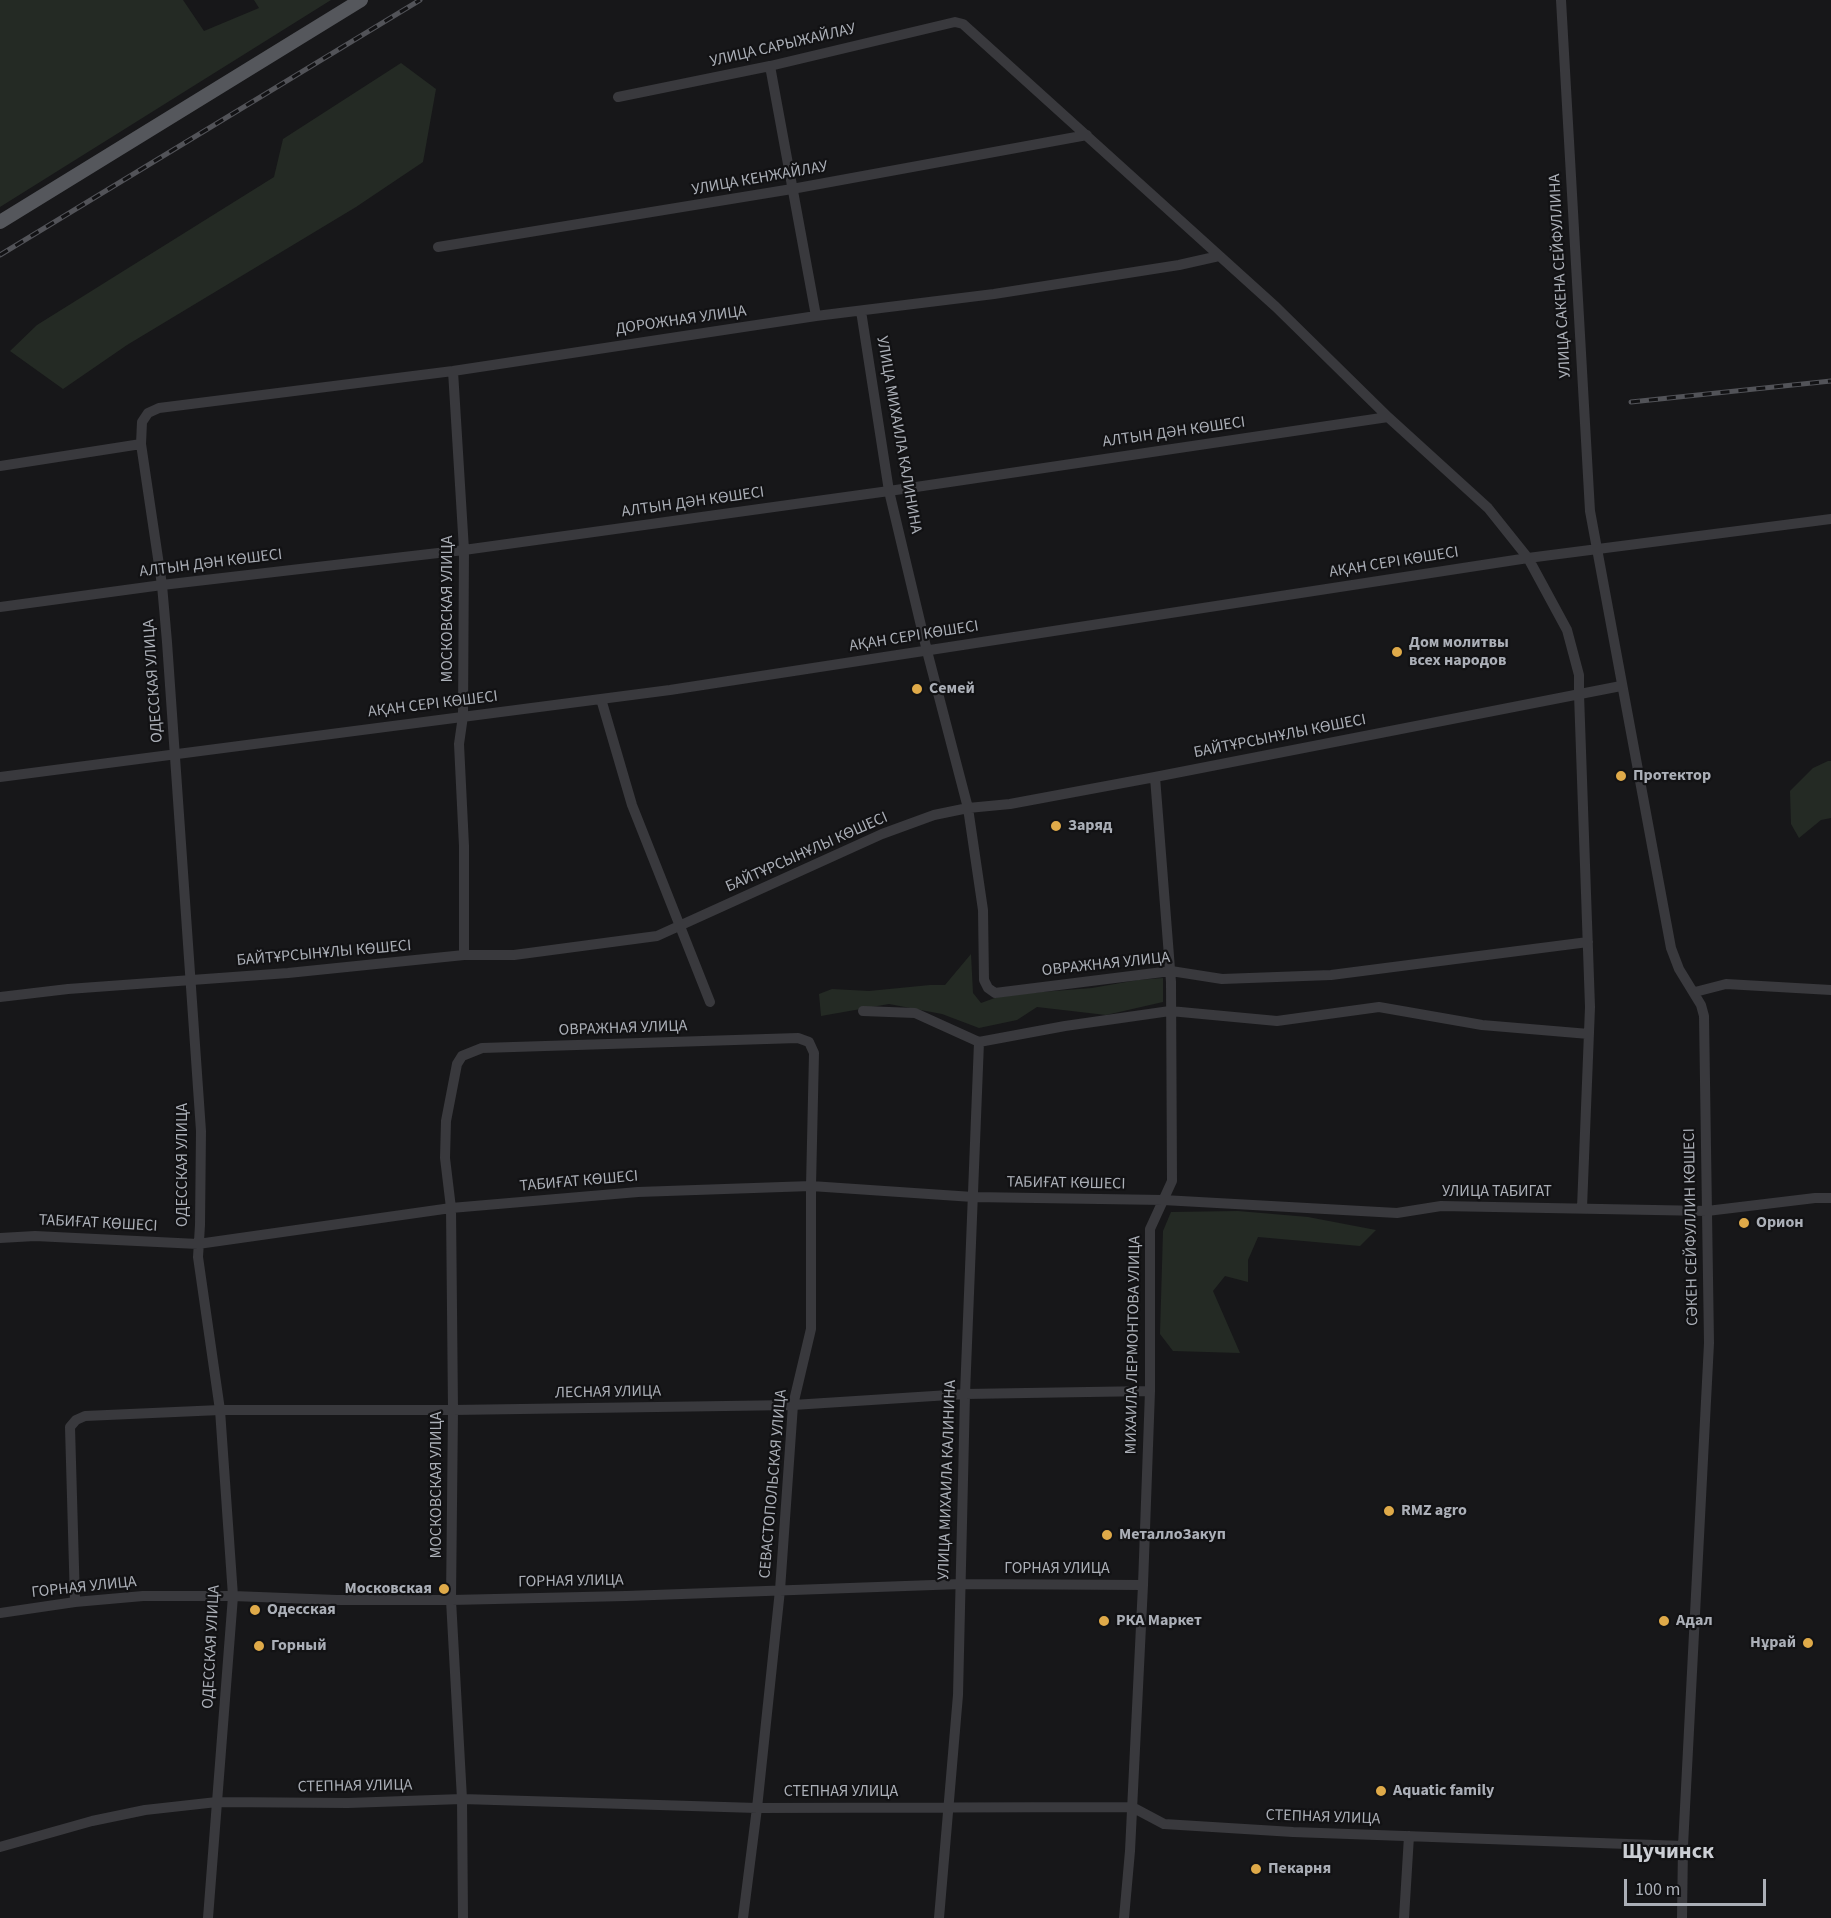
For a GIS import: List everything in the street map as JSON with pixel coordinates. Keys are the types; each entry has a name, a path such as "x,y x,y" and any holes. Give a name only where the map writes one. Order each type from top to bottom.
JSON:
{"main road":[{"path":"0,222 361,0"}],"street":[{"name":"УЛИЦА САКЕНА СЕЙФУЛЛИНА","path":"1561,0 1590,511 1596,549"},
{"name":"УЛИЦА САРЫЖАЙЛАУ","path":"618,97 770,66 955,22 971,30 1087,135"},
{"path":"770,66 816,316"},
{"path":"1087,135 1276,307 1388,417 1488,508 1528,558 1567,630 1579,675 1590,1007 1582,1208"},
{"name":"УЛИЦА КЕНЖАЙЛАУ","path":"438,247 792,189 1087,135"},
{"name":"ДОРОЖНАЯ УЛИЦА","path":"148,413 159,408 453,371 816,316 994,294 1179,265 1219,256"},
{"name":"УЛИЦА МИХАИЛА КАЛИНИНА","path":"861,311 889,491 927,651 968,808"},
{"name":"МОСКОВСКАЯ УЛИЦА","path":"453,371 464,550 463,716 459,744 464,846 464,956"},
{"name":"ОДЕССКАЯ УЛИЦА","path":"148,413 142,422 141,444 162,585 201,1131 198,1257 220,1410 233,1596 208,1918"},
{"name":"АЛТЫН ДӘН КӨШЕСІ","path":"0,606 464,550 889,491 1388,417"},
{"path":"0,466 141,444"},
{"name":"АҚАН СЕРІ КӨШЕСІ","path":"0,777 670,690 1528,558 1831,519"},
{"name":"СӘКЕН СЕЙФУЛЛИН КӨШЕСІ","path":"1596,549 1671,948 1679,969 1695,992 1704,1016 1709,1343 1683,1846 1682,1918"},
{"name":"БАЙТҰРСЫНҰЛЫ КӨШЕСІ","path":"0,997 68,989 288,973 464,956 526,954 657,936 882,834 934,815 968,808 1010,804 1155,777 1621,686"},
{"path":"601,699 632,805 710,1002"},
{"name":"МИХАИЛА ЛЕРМОНТОВА УЛИЦА","path":"1124,1918 1130,1851 1143,1585 1150,1391 1150,1229 1172,1181 1171,971 1155,777"},
{"name":"ОВРАЖНАЯ УЛИЦА","path":"968,808 983,909 984,980 988,988 995,993 1171,971 1222,979 1331,975 1588,942"},
{"path":"1695,992 1726,984 1831,990"},
{"path":"863,1011 915,1013 979,1042 1065,1026 1170,1011 1277,1021 1379,1007 1482,1025 1589,1034"},
{"name":"ОВРАЖНАЯ УЛИЦА","path":"462,1056 482,1048 798,1038 808,1042 814,1053"},
{"name":"УЛИЦА МИХАИЛА КАЛИНИНА","path":"939,1918 958,1695 965,1394 979,1042"},
{"name":"СЕВАСТОПОЛЬСКАЯ УЛИЦА","path":"743,1918 780,1590 793,1405 812,1329 811,1186 814,1053"},
{"name":"МОСКОВСКАЯ УЛИЦА","path":"462,1056 457,1064 447,1121 445,1158 451,1208 453,1410 451,1600 462,1800 463,1918"},
{"name":"ТАБИҒАТ КӨШЕСІ","path":"0,1238 35,1236 198,1244 451,1208 638,1192 811,1186 973,1197 1164,1200"},
{"name":"УЛИЦА ТАБИГАТ","path":"1164,1200 1397,1213 1441,1206 1707,1211 1831,1198"},
{"name":"ЛЕСНАЯ УЛИЦА","path":"75,1602 70,1427 76,1420 85,1416 220,1410 453,1410 793,1405 965,1394 1150,1391"},
{"name":"ГОРНАЯ УЛИЦА","path":"0,1613 75,1602 143,1596 451,1600 961,1584 1143,1585"},
{"name":"СТЕПНАЯ УЛИЦА","path":"0,1847 102,1819 145,1810 217,1802 348,1803 462,1800 757,1808 1132,1807 1164,1824 1293,1833 1683,1846"},
{"path":"1404,1918 1408,1836"}],"shaded area":[{"path":"0,0 183,0 204,31 259,8 254,0 331,0 0,207"},
{"path":"401,63 436,89 423,162 356,207 127,345 63,389 10,351 37,325 274,177 283,139"},
{"path":"1831,761 1831,818 1821,820 1799,838 1791,824 1790,791 1813,768"},
{"path":"971,954 973,993 981,1003 1003,995 1092,988 1163,978 1163,1002 1106,1015 1037,1007 1017,1020 979,1028 942,1014 889,1004 821,1016 819,994 832,989 869,991 945,985"},
{"path":"1238,1211 1308,1217 1376,1230 1360,1246 1258,1237 1248,1260 1248,1282 1225,1276 1213,1291 1240,1353 1173,1351 1160,1334 1163,1231 1171,1212"}],"railway":[{"path":"0,255 420,0"},
{"path":"1631,402 1831,381"}],"place":[{"name":"Дом молитвы всех народов","path":"1397,652"},
{"name":"Семей","path":"917,689"},
{"name":"Протектор","path":"1621,776"},
{"name":"Заряд","path":"1056,826"},
{"name":"Орион","path":"1744,1223"},
{"name":"RMZ agro","path":"1389,1511"},
{"name":"МеталлоЗакуп","path":"1107,1535"},
{"name":"Московская","path":"444,1589"},
{"name":"Одесская","path":"255,1610"},
{"name":"РКА Маркет","path":"1104,1621"},
{"name":"Адал","path":"1664,1621"},
{"name":"Нұрай","path":"1808,1643"},
{"name":"Горный","path":"259,1646"},
{"name":"Aquatic family","path":"1381,1791"},
{"name":"Пекарня","path":"1256,1869"}],"district":[{"name":"Щучинск","path":"1668,1853"}]}
